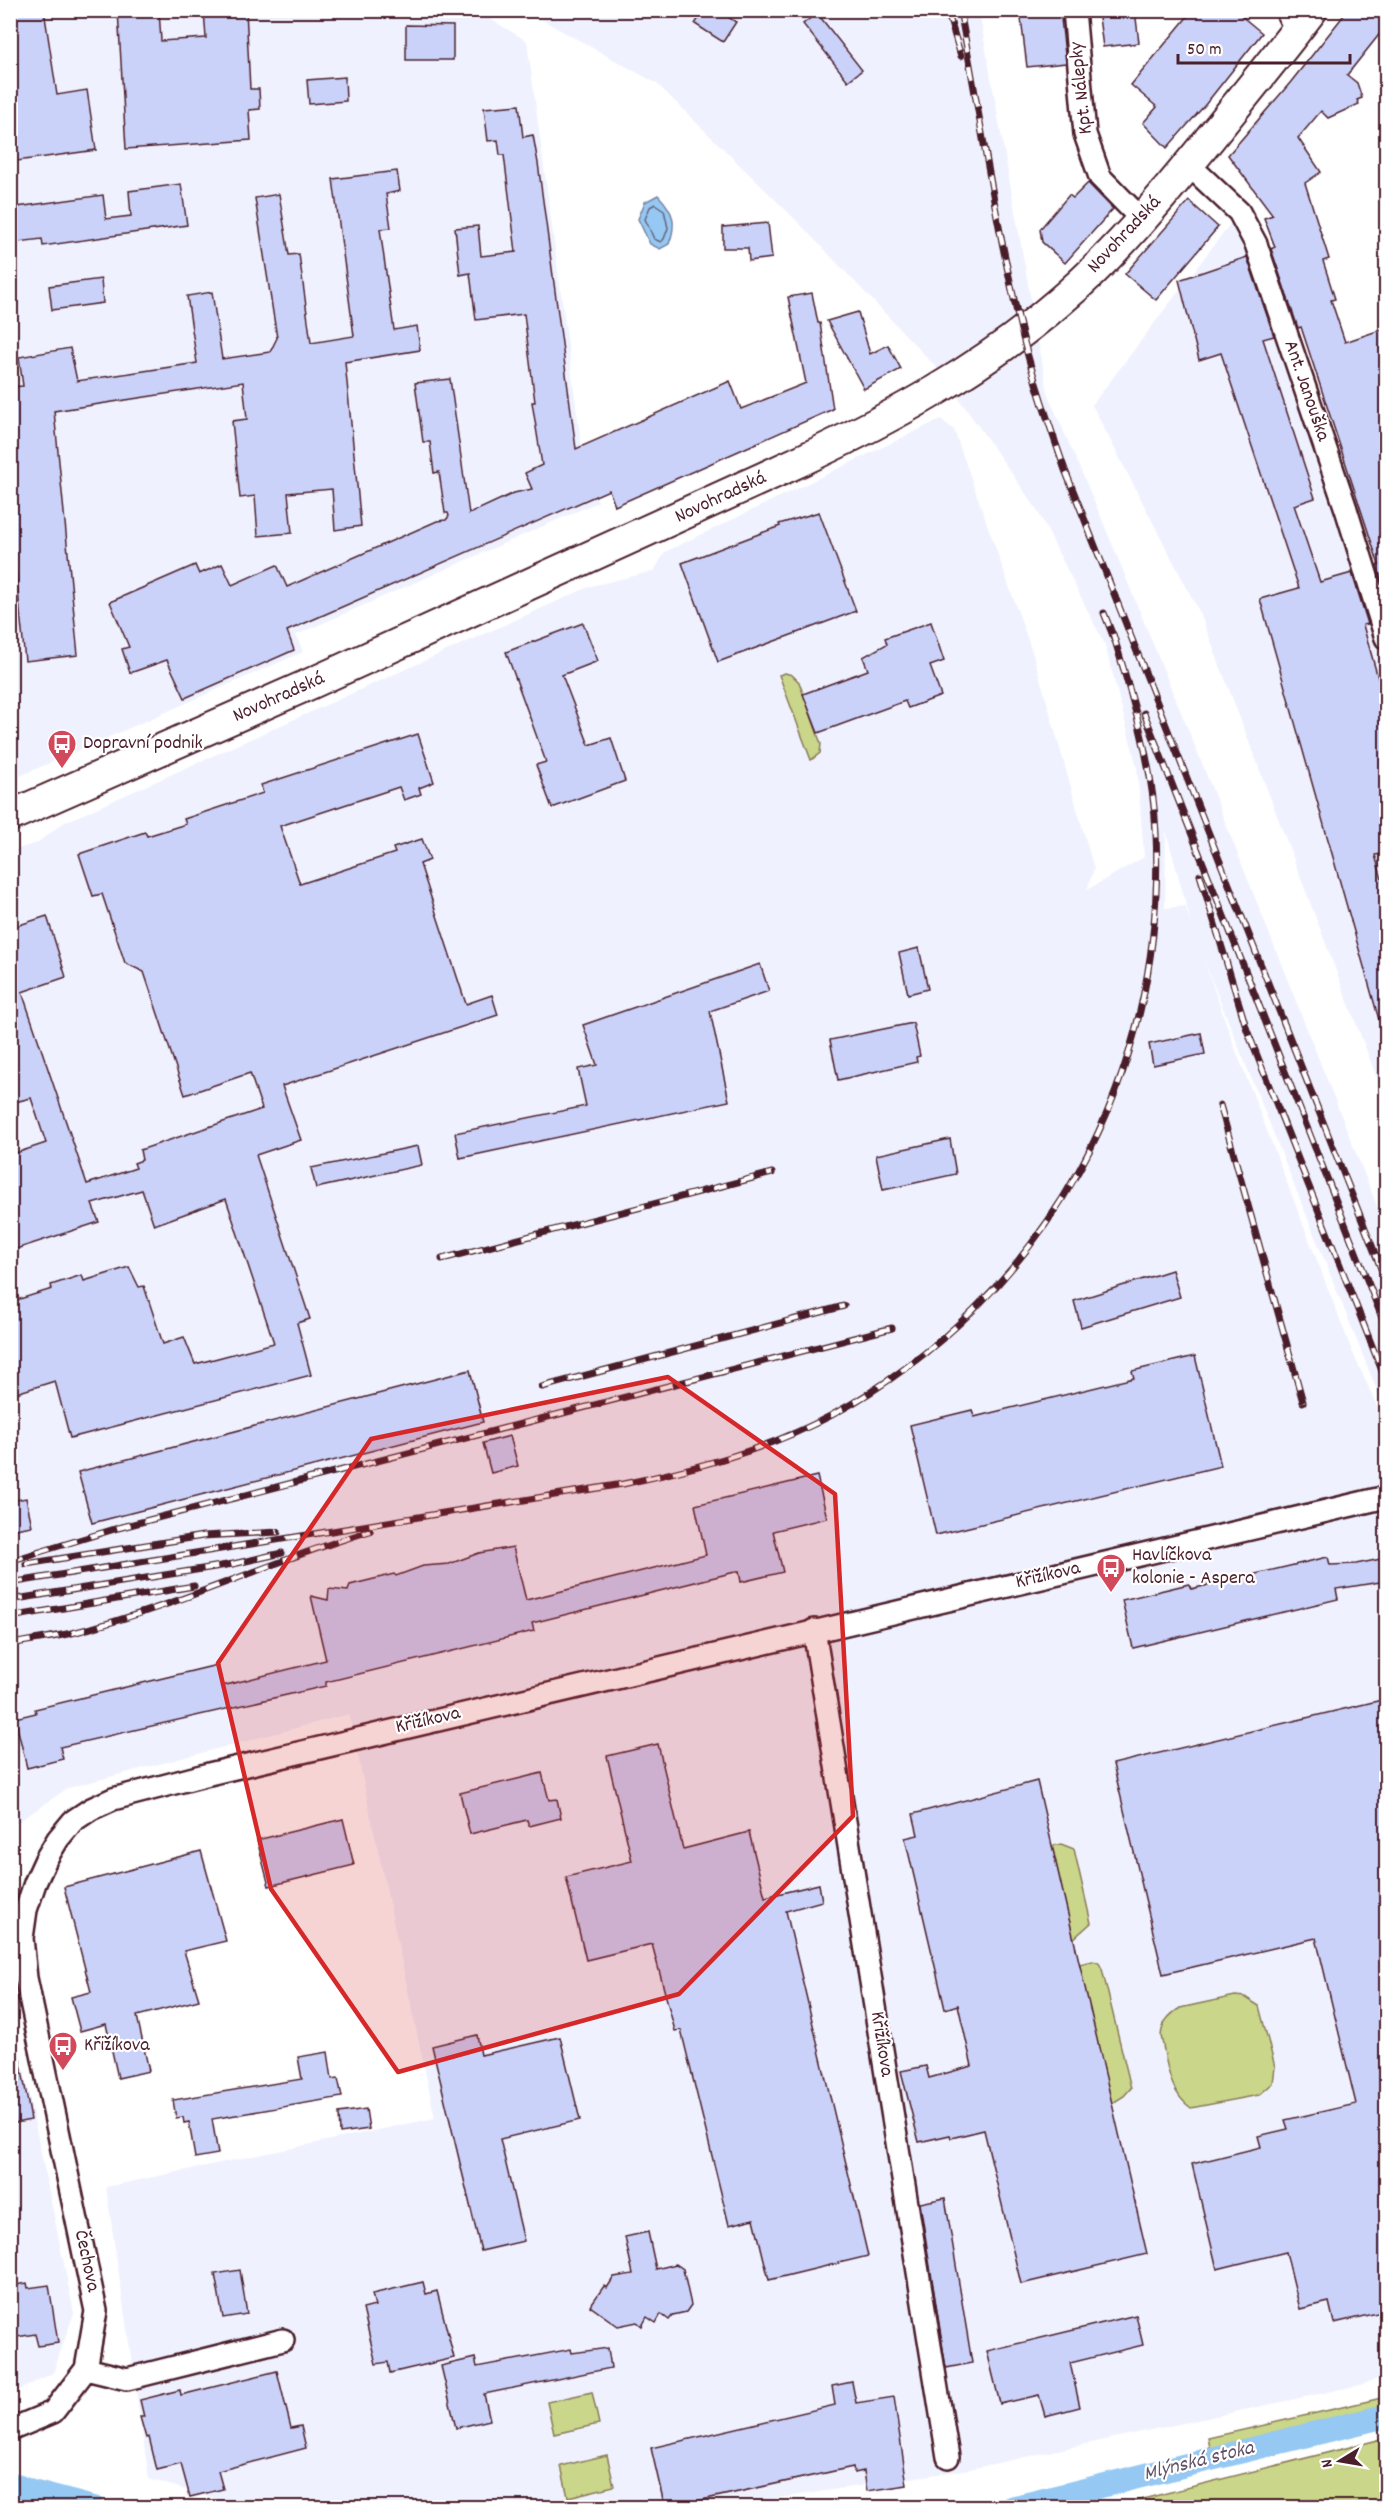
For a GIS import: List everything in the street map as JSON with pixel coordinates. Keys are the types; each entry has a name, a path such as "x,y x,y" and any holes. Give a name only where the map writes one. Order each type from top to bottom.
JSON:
{"main road":[{"name":"Novohradská","path":"10,816 312,683 861,432 936,391 1022,333 1106,259 1188,164 1298,17"}],"street":[{"name":"Kpt. Nálepky","path":"1074,10 1085,134 1100,177 1141,219"},
{"name":"Ant. Janouška","path":"1188,164 1239,212 1256,244 1346,508 1386,638"},
{"name":"Křižíkova","path":"63,2154 26,1978 22,1938 26,1910 34,1883 58,1839 73,1821 92,1809 113,1799 209,1774 1386,1497"},
{"name":"Křižíkova","path":"814,1630 948,2457"},
{"name":"Čechova","path":"10,2430 53,2412 87,2369 96,2311 63,2154"},
{"path":"87,2369 127,2379 283,2340"}],"highlighted area":[{"path":"668,1377 835,1494 853,1816 679,1994 398,2072 271,1889 218,1663 371,1439"}],"shaded area":[{"path":"11,11 477,11 527,41 584,464 598,502 296,635 303,652 11,780"},
{"path":"526,11 979,11 1048,395 1101,517 1203,766 1386,1229 1386,1413 1204,961 1235,1048 1352,1351 1386,1426 1386,2376 1360,2385 970,2469 721,2507 244,2507 149,2479 106,2187 435,2118 349,1714 68,1788 11,1827 11,851 37,843 63,823 591,586 654,571 665,552 941,419 954,430 1035,660 1094,869 1087,890 1144,857 1137,767 1105,645 1036,508 938,369 795,219 656,83","holes":["1166,831 1191,923 1185,906 1165,908"]},
{"path":"1239,212 1386,638 1386,1102 1200,613 1092,405"},
{"path":"10,1988 20,2051 74,2313 53,2373 11,2394"}],"green space":[{"path":"785,673 792,675 799,682 821,744 820,753 811,760 779,675"},
{"path":"1061,1844 1074,1849 1091,1923 1073,1939 1052,1846"},
{"path":"1093,1961 1099,1963 1102,1969 1131,2088 1124,2096 1111,2104 1079,1964"},
{"path":"1235,1996 1245,1997 1259,2006 1275,2067 1273,2083 1259,2095 1191,2108 1177,2094 1173,2085 1161,2036 1163,2027 1169,2016 1180,2008"},
{"path":"592,2392 599,2424 554,2434 547,2402"},
{"path":"1386,2397 1386,2409 1211,2452 1208,2438"},
{"path":"1386,2438 1386,2507 1111,2507"},
{"path":"607,2455 614,2486 568,2497 561,2466"}],"water":[{"path":"658,195 671,212 673,224 669,244 660,249 650,244 638,219 645,202"}],"building":[{"path":"10,10 44,10 57,95 87,90 96,150 10,162"},
{"path":"118,10 159,10 161,41 206,38 204,10 246,10 250,89 259,89 260,109 249,110 251,140 126,149"},
{"path":"704,10 717,10 736,22 723,42 695,24"},
{"path":"1020,10 1060,10 1066,63 1027,67"},
{"path":"1098,10 1135,10 1139,43 1103,47"},
{"path":"1193,10 1234,10 1262,33 1205,105 1167,148 1143,123 1157,107 1131,85"},
{"path":"1348,10 1386,10 1386,26 1347,75 1357,83 1362,98 1357,100 1359,104 1328,118 1321,111 1298,138 1321,172 1305,183 1329,259 1323,261 1335,299 1331,300 1345,342 1386,328 1386,597 1377,565 1379,565 1301,327 1298,328 1271,249 1275,247 1264,218 1273,215 1228,155 1290,83"},
{"path":"817,13 862,70 848,81 803,24"},
{"path":"406,25 453,26 453,60 406,60"},
{"path":"345,77 346,101 309,104 307,80"},
{"path":"519,105 523,137 533,135 538,163 576,449 730,381 741,409 806,383 788,297 812,293 818,323 820,323 833,409 615,506 609,490 287,631 294,650 185,698 167,660 130,673 122,649 129,647 110,602 195,565 199,574 222,564 232,585 277,565 287,587 437,521 446,520 449,516 445,513 439,472 434,473 430,442 423,442 415,383 450,379 469,514 514,493 532,489 525,473 542,465 532,402 535,402 524,314 476,320 470,273 460,275 455,228 478,226 481,256 516,252 504,155 500,155 498,140 488,141 484,108"},
{"path":"397,171 400,191 386,194 391,228 380,229 394,330 417,326 420,350 345,362 361,526 335,530 332,489 288,493 292,533 258,536 255,496 240,498 232,421 247,419 243,382 54,411 78,655 25,661 10,512 10,387 23,386 19,357 70,348 77,381 197,363 187,296 212,292 222,359 270,352 277,338 255,198 279,194 289,255 299,254 311,343 354,336 333,179"},
{"path":"1088,183 1113,209 1065,263 1042,242 1040,229 1069,195 1073,198"},
{"path":"181,184 187,225 43,246 42,239 10,243 10,208 103,195 106,219 131,216 129,191"},
{"path":"1189,201 1218,227 1156,300 1125,274"},
{"path":"768,223 772,258 749,261 748,248 723,248 723,227"},
{"path":"1247,257 1274,336 1263,339 1315,498 1294,505 1320,582 1352,573 1368,624 1363,625 1386,706 1386,853 1375,855 1386,893 1386,1026 1381,1027 1260,599 1299,588 1221,353 1199,360 1179,280"},
{"path":"101,279 103,303 52,310 49,286"},
{"path":"858,312 870,354 888,345 901,369 864,389 827,321"},
{"path":"819,512 856,611 718,662 682,563 780,526 779,524"},
{"path":"931,622 944,661 930,666 941,696 908,708 905,701 818,733 803,694 868,670 863,657 887,644 885,638"},
{"path":"583,623 598,661 562,675 589,745 611,738 625,781 552,808 536,765 546,762 506,652"},
{"path":"418,734 434,782 419,788 421,794 404,800 399,787 280,826 300,884 395,853 393,848 422,839 430,860 420,864 466,1004 492,995 498,1015 282,1086 301,1140 256,1155 310,1319 297,1323 311,1375 70,1438 55,1381 10,1395 10,1302 52,1289 51,1285 82,1275 84,1281 129,1267 139,1287 144,1286 163,1344 184,1337 195,1364 274,1343 226,1199 154,1225 142,1190 92,1204 99,1222 10,1251 10,1155 46,1143 31,1098 15,1102 10,1089 10,928 47,916 66,977 22,992 87,1184 136,1168 134,1163 142,1160 140,1150 262,1109 250,1073 185,1095 144,972 125,963 102,894 93,896 79,854 145,832 147,836 186,824 184,819 263,793 261,785"},
{"path":"919,948 928,989 908,994 899,953"},
{"path":"760,964 769,991 710,1011 729,1101 460,1158 455,1133 586,1106 578,1069 597,1065 583,1025"},
{"path":"913,1023 920,1056 916,1057 917,1062 838,1080 830,1040"},
{"path":"1201,1033 1205,1054 1153,1065 1149,1044"},
{"path":"950,1139 956,1174 883,1190 876,1155"},
{"path":"418,1146 422,1165 316,1188 311,1168"},
{"path":"1172,1270 1180,1297 1081,1327 1074,1301"},
{"path":"1195,1356 1221,1466 936,1535 910,1425 972,1410 974,1417 1134,1378 1132,1371"},
{"path":"470,1370 483,1422 92,1523 78,1472"},
{"path":"510,1436 518,1466 491,1473 483,1443"},
{"path":"817,1476 827,1518 773,1531 783,1572 741,1582 739,1571 532,1623 534,1631 326,1682 326,1686 60,1747 63,1759 27,1768 15,1718 36,1713 35,1709 217,1665 222,1686 326,1660 311,1596 328,1600 329,1589 348,1591 350,1585 394,1574 396,1576 423,1566 449,1564 479,1553 513,1547 526,1600 706,1555 695,1505"},
{"path":"26,1498 32,1526 10,1530 10,1501"},
{"path":"1328,1557 1330,1565 1356,1564 1386,1558 1386,1581 1336,1589 1338,1599 1133,1648 1122,1600 1189,1584 1191,1589"},
{"path":"1386,1699 1386,2311 1334,2323 1329,2302 1300,2309 1286,2252 1217,2269 1192,2164 1261,2147 1258,2136 1288,2129 1285,2120 1356,2104 1316,1938 1163,1974 1113,1764"},
{"path":"658,1744 683,1849 749,1832 765,1897 819,1884 822,1901 786,1911 868,2256 769,2280 754,2219 729,2225 681,2030 675,2031 652,1944 586,1960 566,1877 632,1861 607,1756"},
{"path":"542,1773 549,1800 557,1799 561,1818 529,1826 527,1820 470,1834 460,1793"},
{"path":"1037,1781 1147,2254 1021,2284 984,2130 951,2138 950,2135 919,2142 901,2071 926,2066 929,2078 972,2066 958,2005 945,2009 905,1838 918,1835 913,1814"},
{"path":"343,1819 354,1865 269,1886 257,1840"},
{"path":"201,1851 226,1941 184,1951 199,2000 137,2016 149,2071 118,2078 106,2024 80,2031 71,1997 91,1992 64,1887"},
{"path":"477,2035 481,2055 560,2037 580,2120 500,2139 524,2241 481,2251 432,2046"},
{"path":"328,2052 332,2079 338,2078 342,2097 212,2119 218,2154 195,2158 189,2122 184,2123 183,2117 176,2118 173,2100 302,2079 298,2057"},
{"path":"20,2059 31,2120 10,2124 10,2060"},
{"path":"366,2109 369,2129 340,2133 339,2113"},
{"path":"945,2198 972,2363 946,2368 920,2203"},
{"path":"648,2232 656,2269 676,2264 683,2269 691,2305 686,2312 673,2315 669,2320 661,2314 656,2323 647,2317 642,2326 637,2322 618,2326 590,2306 604,2286 607,2288 614,2277 633,2274 625,2237"},
{"path":"240,2270 247,2314 223,2318 215,2274"},
{"path":"423,2282 426,2294 437,2291 454,2358 390,2373 388,2362 376,2364 363,2309 375,2306 372,2294"},
{"path":"27,2283 28,2288 49,2285 58,2343 38,2346 35,2334 10,2338 10,2286"},
{"path":"1136,2315 1143,2345 1070,2363 1080,2407 1045,2416 1039,2395 1000,2404 987,2351"},
{"path":"608,2348 611,2368 484,2394 490,2420 456,2428 441,2366 475,2358 477,2367 571,2349 572,2353"},
{"path":"277,2371 291,2428 301,2426 306,2448 218,2471 223,2489 190,2497 181,2464 157,2470 149,2437 146,2438 140,2417 144,2417 140,2400 180,2390 181,2395"},
{"path":"852,2382 856,2403 894,2397 907,2485 867,2491 864,2471 854,2473 853,2467 665,2508 651,2448 835,2405 832,2386"}],"waterway":[{"name":"Mlýnská stoka","path":"1011,2508 1386,2416"},
{"name":"Mlýnská stoka","path":"10,2483 29,2491 94,2508"}],"railway":[{"path":"947,10 961,56"},
{"path":"960,10 1012,290 1047,418 1065,470 1386,1281"},
{"path":"1104,613 1115,641"},
{"path":"10,1583 623,1484 676,1472 730,1457 807,1427 832,1415 908,1366 975,1308 1032,1243 1079,1171 1115,1093 1140,1010 1154,923 1156,833 1146,757 1135,708 1113,634"},
{"path":"1144,713 1386,1328"},
{"path":"1200,875 1247,1030 1386,1381"},
{"path":"1220,1105 1303,1402"},
{"path":"442,1259 772,1173"},
{"path":"542,1387 844,1306"},
{"path":"10,1561 118,1528 892,1328"},
{"path":"17,1643 69,1634 113,1622 370,1531"},
{"path":"26,1564 203,1536 278,1532"},
{"path":"10,1600 233,1564 282,1553"},
{"path":"10,1617 194,1586"}],"place":[{"name":"Dopravní podnik","path":"62,770"},
{"name":"Havlíčkova kolonie - Aspera","path":"1111,1594"},
{"name":"Křižíkova","path":"63,2072"}]}
